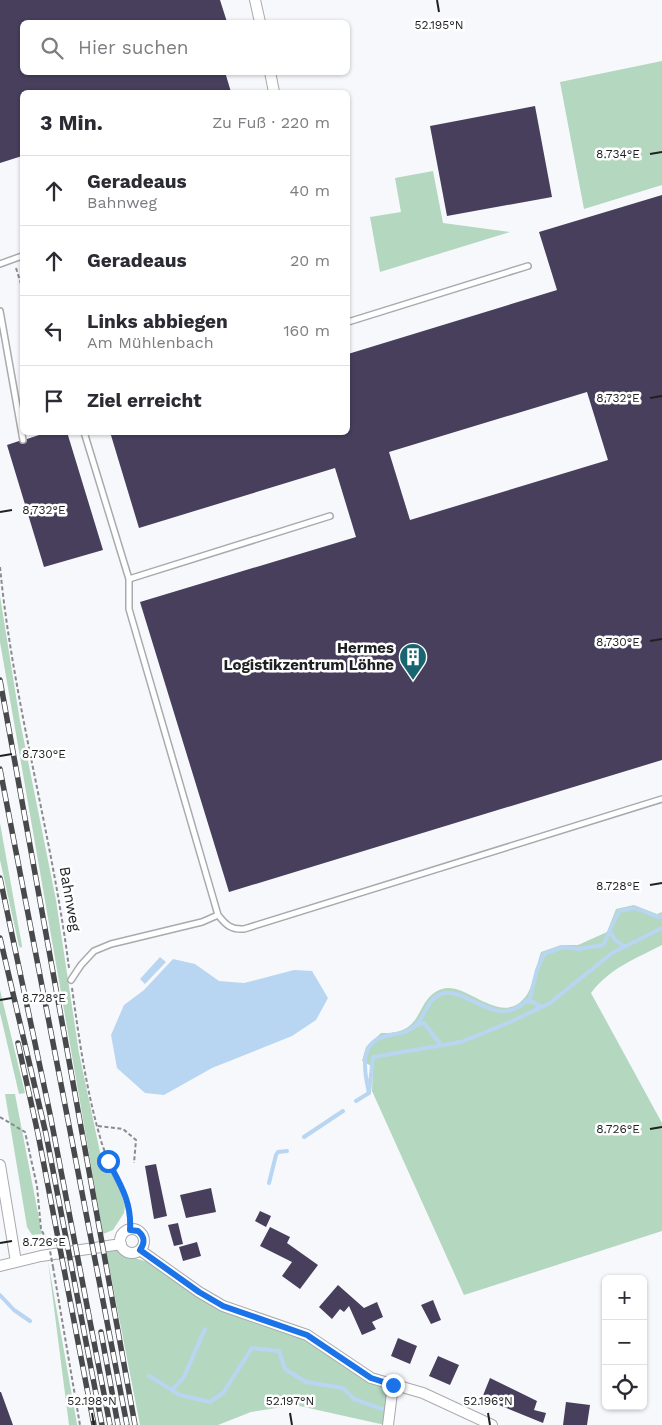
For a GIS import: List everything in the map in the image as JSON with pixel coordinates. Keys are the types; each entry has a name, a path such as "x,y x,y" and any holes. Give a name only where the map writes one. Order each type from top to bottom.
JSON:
{"street":[{"path":"255,0 260,20"},
{"path":"271,75 274,90"},
{"path":"0,1165 16,1262"},
{"path":"130,1230 142,1234 144,1242 140,1250 134,1253 127,1252 121,1244 124,1233 130,1230"},
{"path":"0,1266 121,1244"},
{"path":"140,1250 199,1292 215,1301 307,1335 371,1378 423,1393 492,1425"},
{"path":"388,1425 393,1385"}],"lane":[{"path":"0,264 20,257"},
{"path":"350,321 528,266"},
{"path":"0,311 20,423"},
{"path":"22,435 23,440"},
{"path":"85,435 129,579 129,609 218,916 235,930 244,929 662,799"},
{"path":"129,579 330,516"},
{"path":"71,980 94,951 111,944 202,922 218,916"}],"path":[{"path":"14,259 20,280"},
{"name":"Bahnweg","path":"0,567 4,607 23,720 60,900 81,1053 108,1161 123,1188 129,1205 130,1230"},
{"path":"0,1117 25,1132 37,1186 41,1229 49,1245 80,1425"},
{"path":"98,1126 123,1129 136,1140 134,1163"}],"green space":[{"path":"662,61 662,185 584,209 560,82"},
{"path":"433,171 443,223 510,232 380,272 370,217 401,212 395,178"},
{"path":"0,596 20,721 56,900 79,1053 100,1152 120,1189 125,1206 124,1213 113,1230 103,1234 0,642"},
{"path":"0,823 22,946 21,948 0,860"},
{"path":"634,905 657,914 662,912 662,945 606,977 591,993 662,1123 662,1231 464,1295 372,1091 373,1067 362,1061 366,1047 381,1033 396,1032 413,1023 427,1000 442,989 452,988 462,991 495,1006 506,1008 516,1005 528,992 541,952 561,945 578,945 607,932 616,909"},
{"path":"0,990 25,1093 19,1094 0,1013"},
{"path":"5,1094 15,1094 42,1234 32,1235 27,1227"},
{"path":"117,1250 126,1256 149,1262 219,1308 310,1342 340,1361 361,1378 382,1387 389,1396 385,1425 295,1405 251,1412 218,1425 140,1425 106,1251"},
{"path":"48,1261 77,1424 77,1425 69,1425"}],"water":[{"path":"160,957 166,962 145,984 140,979"},
{"path":"173,959 195,964 219,981 244,983 294,970 312,971 328,998 316,1020 292,1036 212,1068 164,1095 145,1093 117,1068 111,1035 124,1005 144,990"}],"building":[{"path":"0,0 220,0 226,20 20,20 20,75 226,75 230,90 20,90 20,157 0,163"},
{"path":"535,106 552,197 447,216 430,126"},
{"name":"Hermes Logistikzentrum Löhne","path":"662,195 662,760 229,892 140,602 356,537 335,468 139,528 111,435 350,435 350,353 557,290 539,232","holes":["587,392 608,460 410,520 389,452"]},
{"path":"39,435 68,435 103,550 44,567 7,445 19,441 24,444 27,439"},
{"path":"156,1164 167,1216 154,1219 145,1166"},
{"path":"211,1188 216,1212 186,1218 180,1195"},
{"path":"260,1211 271,1216 266,1227 255,1221"},
{"path":"178,1223 183,1244 174,1246 168,1225"},
{"path":"270,1227 290,1237 287,1243 318,1265 300,1289 282,1276 292,1262 260,1246"},
{"path":"197,1242 201,1256 183,1261 179,1247"},
{"path":"338,1285 364,1308 377,1302 383,1317 372,1322 376,1329 362,1335 349,1306 344,1312 340,1309 332,1319 319,1307"},
{"path":"433,1300 441,1320 431,1324 421,1305"},
{"path":"398,1338 417,1346 410,1364 391,1356"},
{"path":"438,1356 459,1365 450,1385 429,1376"},
{"path":"490,1378 537,1401 534,1410 546,1413 543,1423 482,1398"},
{"path":"1,1392 13,1425 0,1425"},
{"path":"566,1402 590,1405 587,1425 563,1425"}],"waterway":[{"path":"369,1093 365,1061 370,1046 383,1037 404,1032 415,1026 436,996 449,993 496,1010 514,1009 530,998 537,970 544,954 563,947 578,949 603,945 619,911 635,908 658,917 662,916"},
{"path":"356,1101 369,1093 373,1057 461,1042 508,1023 550,1003 612,953 662,928"},
{"path":"611,933 615,940 625,947"},
{"path":"525,1002 533,1002 541,1007"},
{"path":"417,1025 424,1023 441,1045"},
{"path":"304,1137 343,1111"},
{"path":"269,1183 276,1155 278,1152 287,1151"},
{"path":"0,1295 14,1310 30,1321"},
{"path":"172,1390 184,1377 205,1329"},
{"path":"149,1376 180,1395 210,1402 223,1393 252,1348 279,1351 285,1369 306,1382 343,1388 354,1399 382,1409"}],"railway":[{"path":"0,680 135,1425"},
{"path":"0,769 127,1425"},
{"path":"0,878 50,1114 110,1425"},
{"path":"0,938 46,1134 102,1425"},
{"path":"18,1043 38,1134 94,1425"},
{"path":"101,1332 118,1425"}],"place":[{"name":"Hermes Logistikzentrum Löhne","path":"413,681"}],"route":[{"path":"108,1161 123,1188 129,1205 130,1230 138,1231 142,1234 144,1242 140,1250 199,1292 223,1306 307,1335 371,1378 393,1385"}]}
